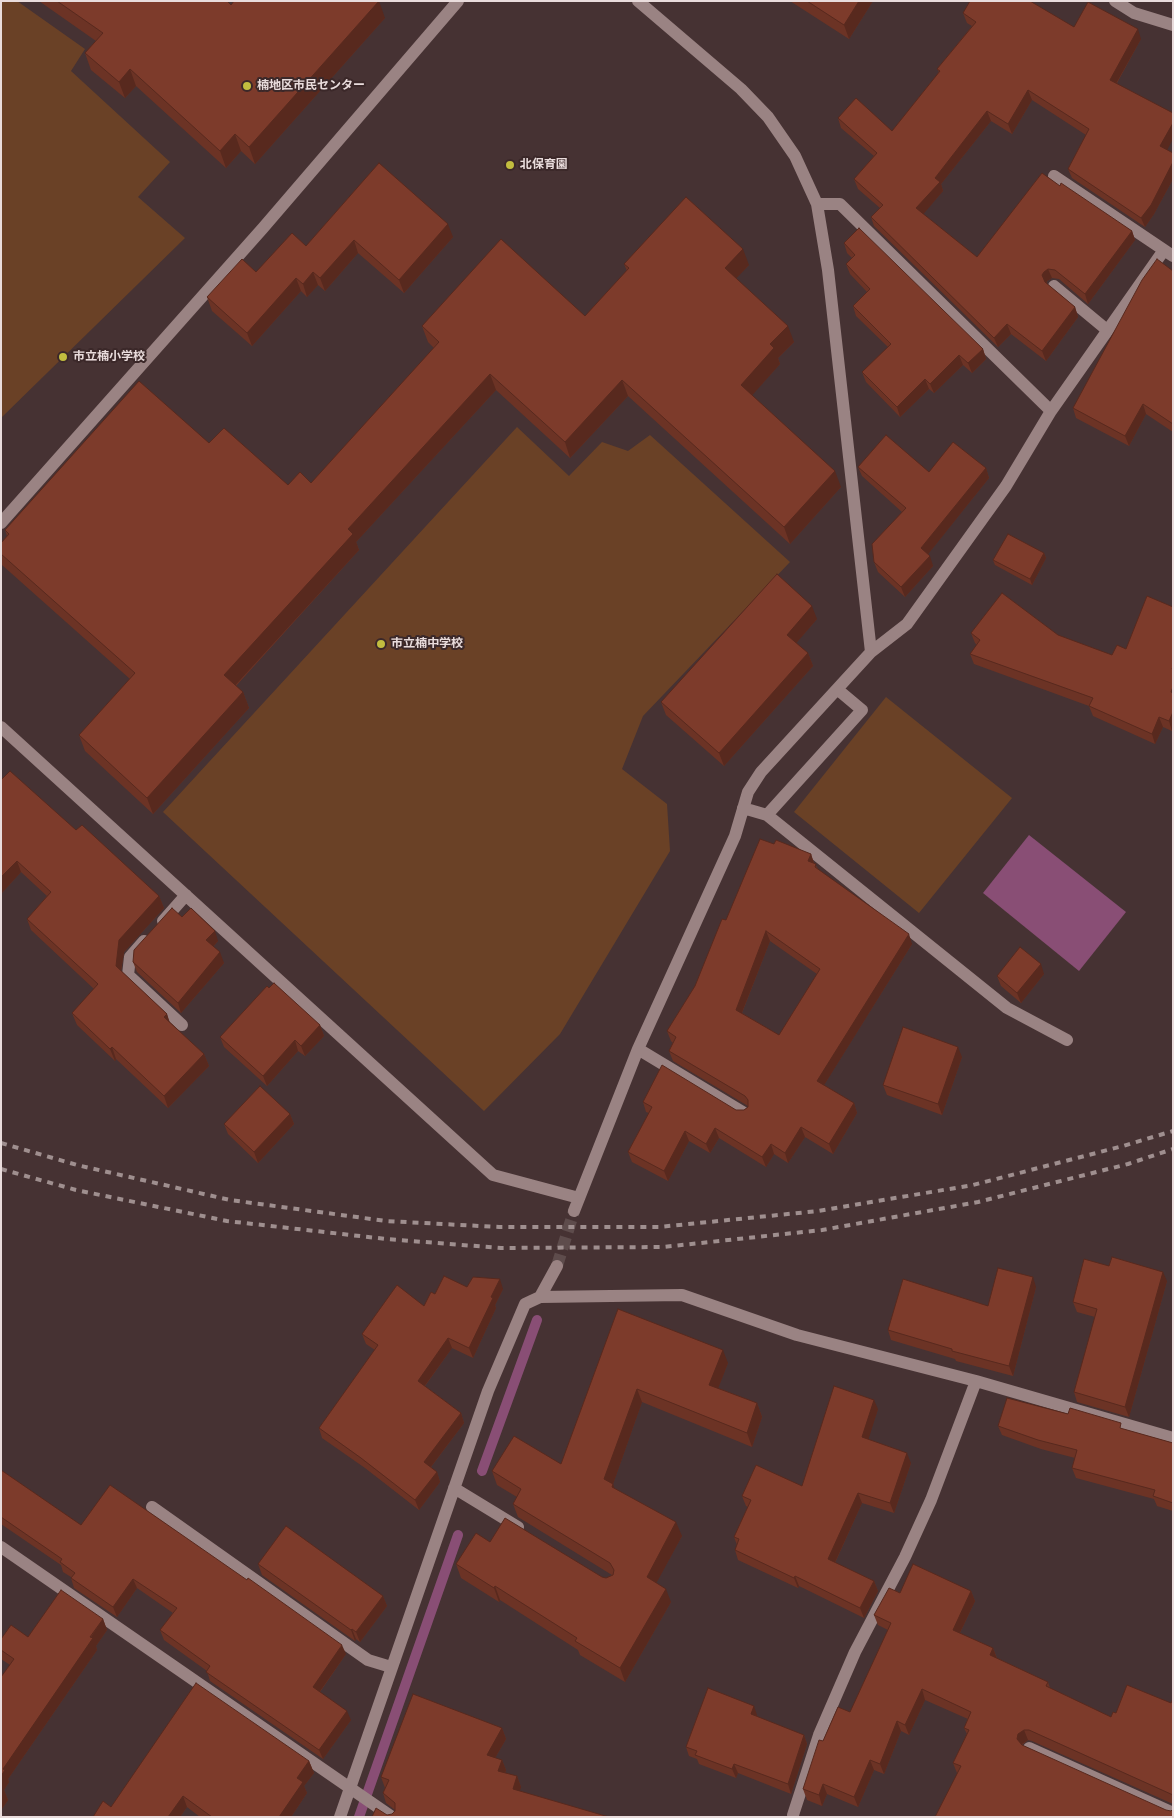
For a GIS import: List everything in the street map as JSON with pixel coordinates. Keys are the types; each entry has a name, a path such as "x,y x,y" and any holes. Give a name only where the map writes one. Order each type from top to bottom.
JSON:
{"street":[{"path":"1,523 269,221 458,1"},
{"path":"638,1 741,89 768,117 795,156 817,204 828,270 871,652"},
{"path":"1115,1 1134,13 1173,25"},
{"path":"574,1211 638,1049 735,836 748,792 761,772 871,652 907,624 1006,486 1051,410 1107,330 1168,253 1054,176"},
{"path":"817,204 840,204 1051,410"},
{"path":"1054,286 1107,330"},
{"path":"767,815 862,710 837,689"},
{"path":"1,727 493,1175 580,1198"},
{"path":"743,808 767,815 1007,1008 1067,1040"},
{"path":"182,1025 128,975 130,957 186,895"},
{"path":"638,1049 744,1113"},
{"path":"540,1297 557,1266"},
{"path":"340,1817 488,1391 525,1304 540,1297 682,1295 796,1335 976,1382 1173,1438"},
{"path":"794,1816 819,1735 855,1652 905,1557 931,1500 976,1382"},
{"path":"454,1488 528,1533"},
{"path":"152,1507 368,1660 391,1668"},
{"path":"1,1547 392,1817"},
{"path":"1029,1748 1173,1813"}],"shaded area":[{"name":"市立楠小学校","path":"1,1 17,1 85,49 71,71 170,162 138,197 185,238 1,418"},
{"path":"517,427 569,476 602,442 628,451 650,435 790,562 643,716 622,769 667,804 670,851 560,1034 484,1111 163,812"},
{"path":"886,697 1012,798 919,913 794,812"},
{"path":"1029,835 1126,912 1079,971 983,893"}],"building":[{"name":"楠地区市民センター","path":"57,1 227,1 231,5 234,1 379,1 249,147 235,134 220,151 130,69 119,82 85,53 103,33"},
{"path":"807,1 859,1 844,25"},
{"path":"970,1 1030,1 1074,27 1088,2 1138,29 1110,80 1173,113 1173,123 1160,146 1173,153 1173,162 1151,205 1141,218 1068,169 1089,129 1028,90 1008,124 987,111 935,178 940,182 916,208 977,257 1042,173 1060,186 1061,183 1132,231 1085,294 1055,270 1048,269 1044,272 1042,275 1045,282 1075,307 1042,351 1007,324 994,338 871,217 883,205 854,179 877,153 838,118 856,98 892,131 940,71 937,69 976,22 963,13"},
{"path":"379,163 448,224 399,280 354,240 320,278 313,272 303,284 296,278 247,333 207,297 242,259 256,272 292,233 306,246"},
{"path":"686,197 743,249 725,268 788,326 770,344 774,348 741,385 835,471 784,527 622,380 565,442 490,374 348,529 353,534 224,675 243,692 147,798 79,735 135,673 1,554 1,543 9,534 5,530 139,381 209,443 224,428 288,485 300,472 311,483 439,342 422,326 501,239 585,316 629,268 624,264"},
{"path":"859,228 983,349 968,363 959,355 930,384 925,379 897,407 862,372 891,344 853,306 870,289 846,264 855,255 844,243"},
{"path":"1157,259 1173,271 1173,424 1143,404 1125,436 1073,408 1142,280"},
{"path":"886,435 929,472 953,442 986,468 921,548 930,556 901,587 874,562 872,544 906,508 858,467"},
{"path":"1008,534 1044,553 1030,579 993,560"},
{"path":"777,574 812,606 787,635 808,653 719,753 661,702"},
{"path":"1002,593 1058,635 1112,655 1117,645 1126,649 1147,596 1173,607 1173,687 1171,692 1173,693 1173,712 1169,721 1159,717 1152,734 1089,706 1093,698 970,654 980,640 971,633"},
{"path":"10,771 76,830 82,825 159,896 119,940 116,966 167,1014 164,1017 204,1054 164,1096 112,1047 110,1049 72,1013 98,984 27,919 51,892 17,861 1,877 1,780"},
{"path":"760,839 774,844 776,840 811,854 808,861 816,864 815,867 909,934 817,1081 854,1103 829,1144 801,1127 785,1153 771,1144 762,1157 715,1128 706,1144 685,1131 664,1171 628,1152 652,1107 643,1102 662,1065 736,1110 744,1110 748,1107 748,1100 745,1096 669,1051 676,1037 667,1031 695,986 722,919 726,920","holes":["766,931 820,969 779,1035 736,1010"]},
{"path":"172,908 182,917 191,908 215,931 206,940 220,952 178,1003 133,962 134,950"},
{"path":"1020,947 1041,964 1017,993 997,976"},
{"path":"274,983 320,1025 301,1046 295,1040 263,1076 220,1037 267,986 269,988"},
{"path":"903,1027 958,1047 938,1104 883,1085"},
{"path":"260,1086 290,1114 254,1152 224,1124"},
{"path":"1112,1257 1163,1272 1125,1407 1074,1392 1097,1309 1073,1302 1084,1259 1109,1266"},
{"path":"998,1268 1033,1277 1009,1366 952,1351 952,1349 888,1330 903,1279 988,1306"},
{"path":"444,1276 467,1287 473,1277 500,1279 469,1348 448,1338 418,1381 461,1413 424,1462 437,1472 415,1500 319,1428 378,1345 362,1334 397,1285 424,1306 431,1292 435,1294"},
{"path":"618,1309 723,1350 709,1385 757,1403 747,1433 637,1389 604,1479 613,1484 612,1487 676,1522 647,1577 666,1589 620,1668 575,1641 577,1638 495,1586 494,1588 456,1564 476,1533 490,1542 505,1518 602,1577 606,1578 613,1575 614,1570 610,1563 513,1504 521,1489 492,1471 514,1436 561,1464"},
{"path":"834,1386 874,1400 862,1437 907,1453 890,1503 858,1493 828,1559 874,1581 860,1608 795,1576 794,1578 735,1550 739,1539 734,1537 751,1500 742,1496 756,1465 802,1486"},
{"path":"1007,1398 1068,1414 1070,1408 1121,1423 1120,1428 1173,1443 1173,1503 1153,1496 1155,1490 1072,1468 1077,1450 1038,1440 998,1426"},
{"path":"1,1470 81,1525 110,1485 247,1580 248,1578 342,1645 313,1687 347,1711 319,1750 206,1672 210,1666 160,1630 177,1608 133,1579 113,1607 71,1578 75,1573 60,1562 62,1559 1,1517"},
{"path":"286,1526 383,1596 356,1632 258,1564"},
{"path":"913,1564 971,1591 953,1630 993,1648 990,1655 1048,1682 1046,1686 1111,1717 1113,1712 1116,1713 1127,1685 1171,1703 1173,1699 1173,1795 1029,1730 1024,1730 1018,1734 1017,1739 1022,1745 1166,1810 1171,1811 1173,1809 1173,1817 935,1817 961,1766 953,1763 969,1730 964,1728 971,1712 922,1689 905,1725 897,1721 880,1764 870,1760 854,1797 823,1784 819,1795 803,1789 819,1740 823,1741 838,1707 850,1712 891,1623 874,1615 889,1588 900,1593"},
{"path":"61,1590 103,1619 90,1637 93,1638 3,1769 5,1770 1,1776 1,1677 14,1659 1,1650 1,1639 11,1625 28,1637"},
{"path":"196,1683 309,1761 297,1778 303,1782 279,1817 212,1817 183,1796 168,1817 93,1817 103,1801 111,1807"},
{"path":"708,1688 754,1706 751,1714 804,1735 788,1784 734,1764 732,1769 695,1755 697,1751 686,1747"},
{"path":"413,1694 502,1728 487,1755 502,1760 498,1771 517,1776 513,1789 609,1817 372,1817 376,1808 387,1815 395,1811 395,1803 383,1793 389,1780 381,1777"}],"waterway":[{"path":"482,1471 537,1320"},
{"path":"359,1817 458,1535"}],"tunnel":[{"path":"557,1266 574,1211"}],"railway":[{"path":"1,1143 77,1165 230,1200 386,1221 499,1227 659,1227 818,1211 973,1185 1173,1131"},
{"path":"1,1169 76,1190 227,1221 386,1239 501,1248 663,1247 822,1230 978,1202 1128,1164 1173,1149"}],"place":[{"name":"楠地区市民センター","path":"247,86"},
{"name":"北保育園","path":"510,165"},
{"name":"市立楠小学校","path":"63,357"},
{"name":"市立楠中学校","path":"381,644"}]}
